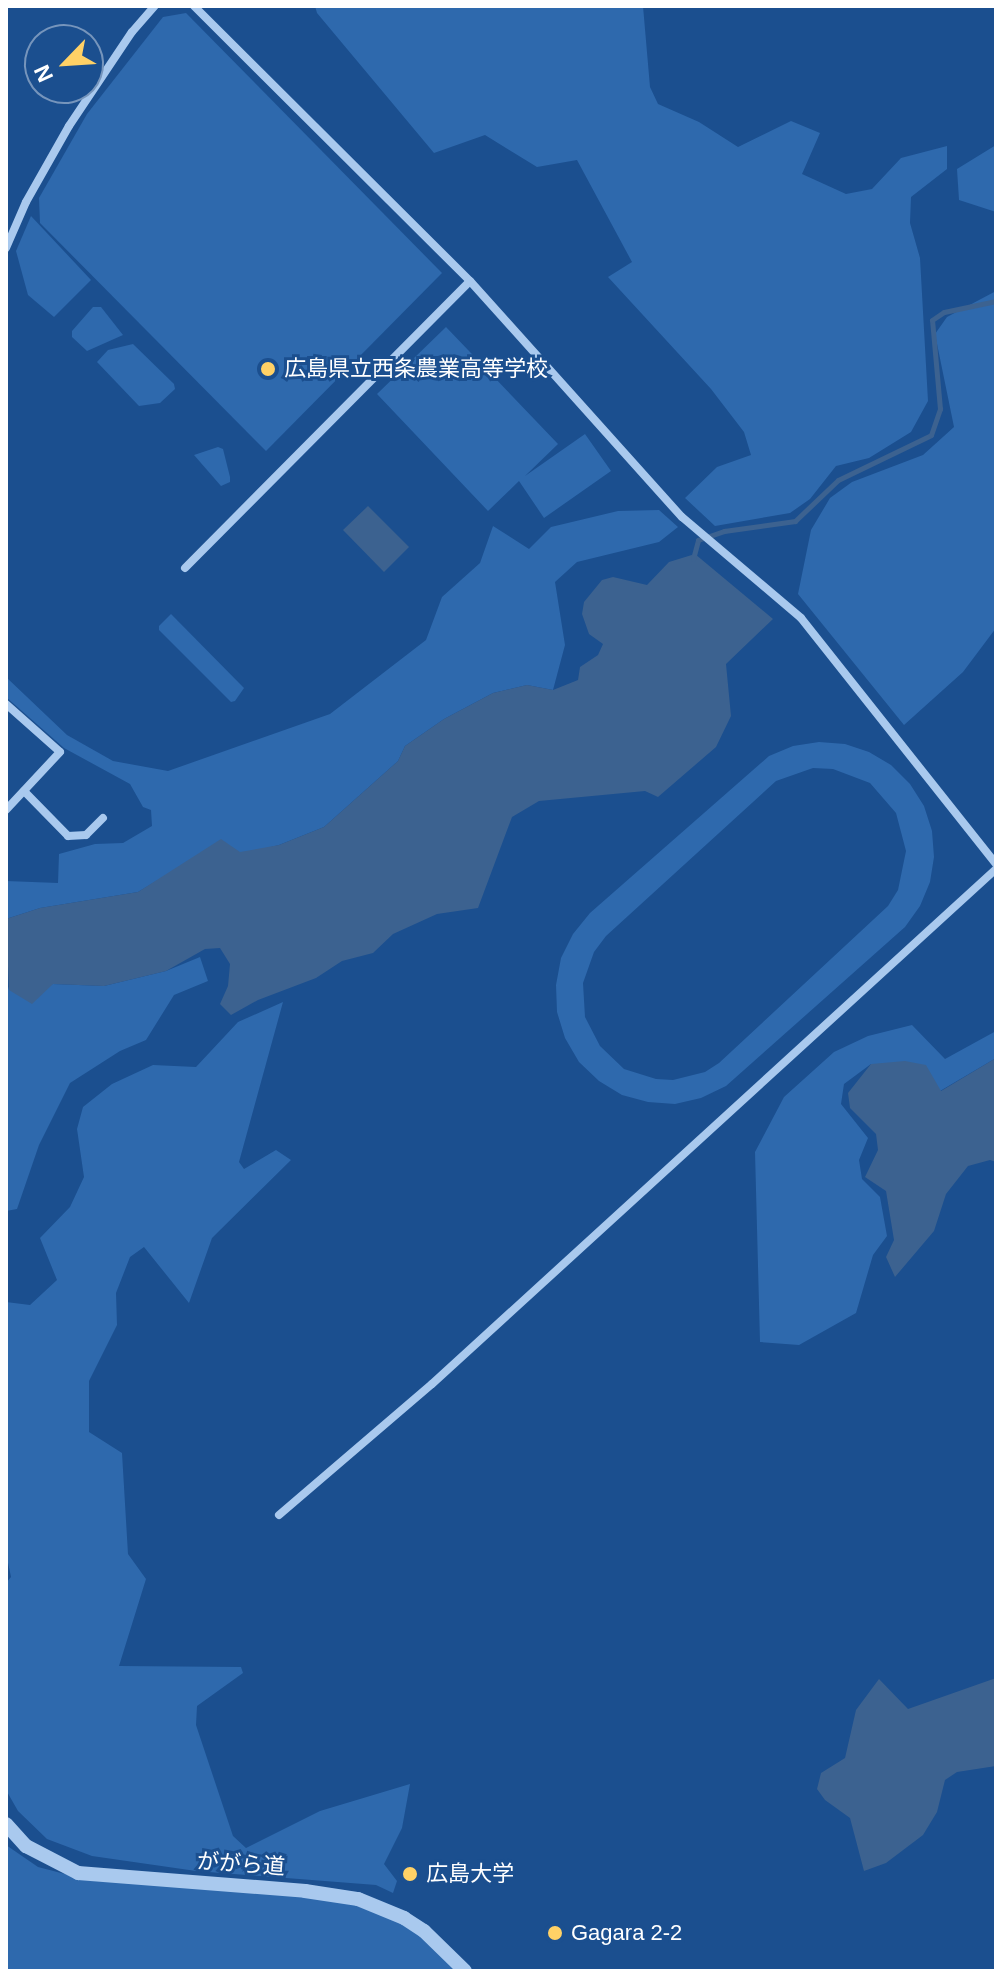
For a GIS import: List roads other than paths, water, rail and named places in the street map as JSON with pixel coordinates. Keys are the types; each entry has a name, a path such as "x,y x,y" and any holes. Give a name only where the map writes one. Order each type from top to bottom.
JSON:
{"street":[{"path":"6,248 26,202 69,126 132,32 155,6"},
{"path":"194,6 470,281 695,528 790,607 825,644 996,867 432,1384 279,1515"},
{"path":"185,568 470,281"},
{"path":"6,704 60,752 6,810"},
{"path":"24,791 68,836 86,835 103,818"},
{"name":"ががら道","path":"6,1824 26,1846 78,1873 305,1891 358,1899 404,1918 424,1931 465,1971"}],"waterway":[{"path":"693,559 698,540 724,531 795,521 838,480 931,435 940,409 932,320 944,312 996,301"}],"place":[{"name":"広島県立西条農業高等学校","path":"268,369"},
{"name":"広島大学","path":"410,1874"},
{"name":"Gagara 2-2","path":"555,1933"}]}
